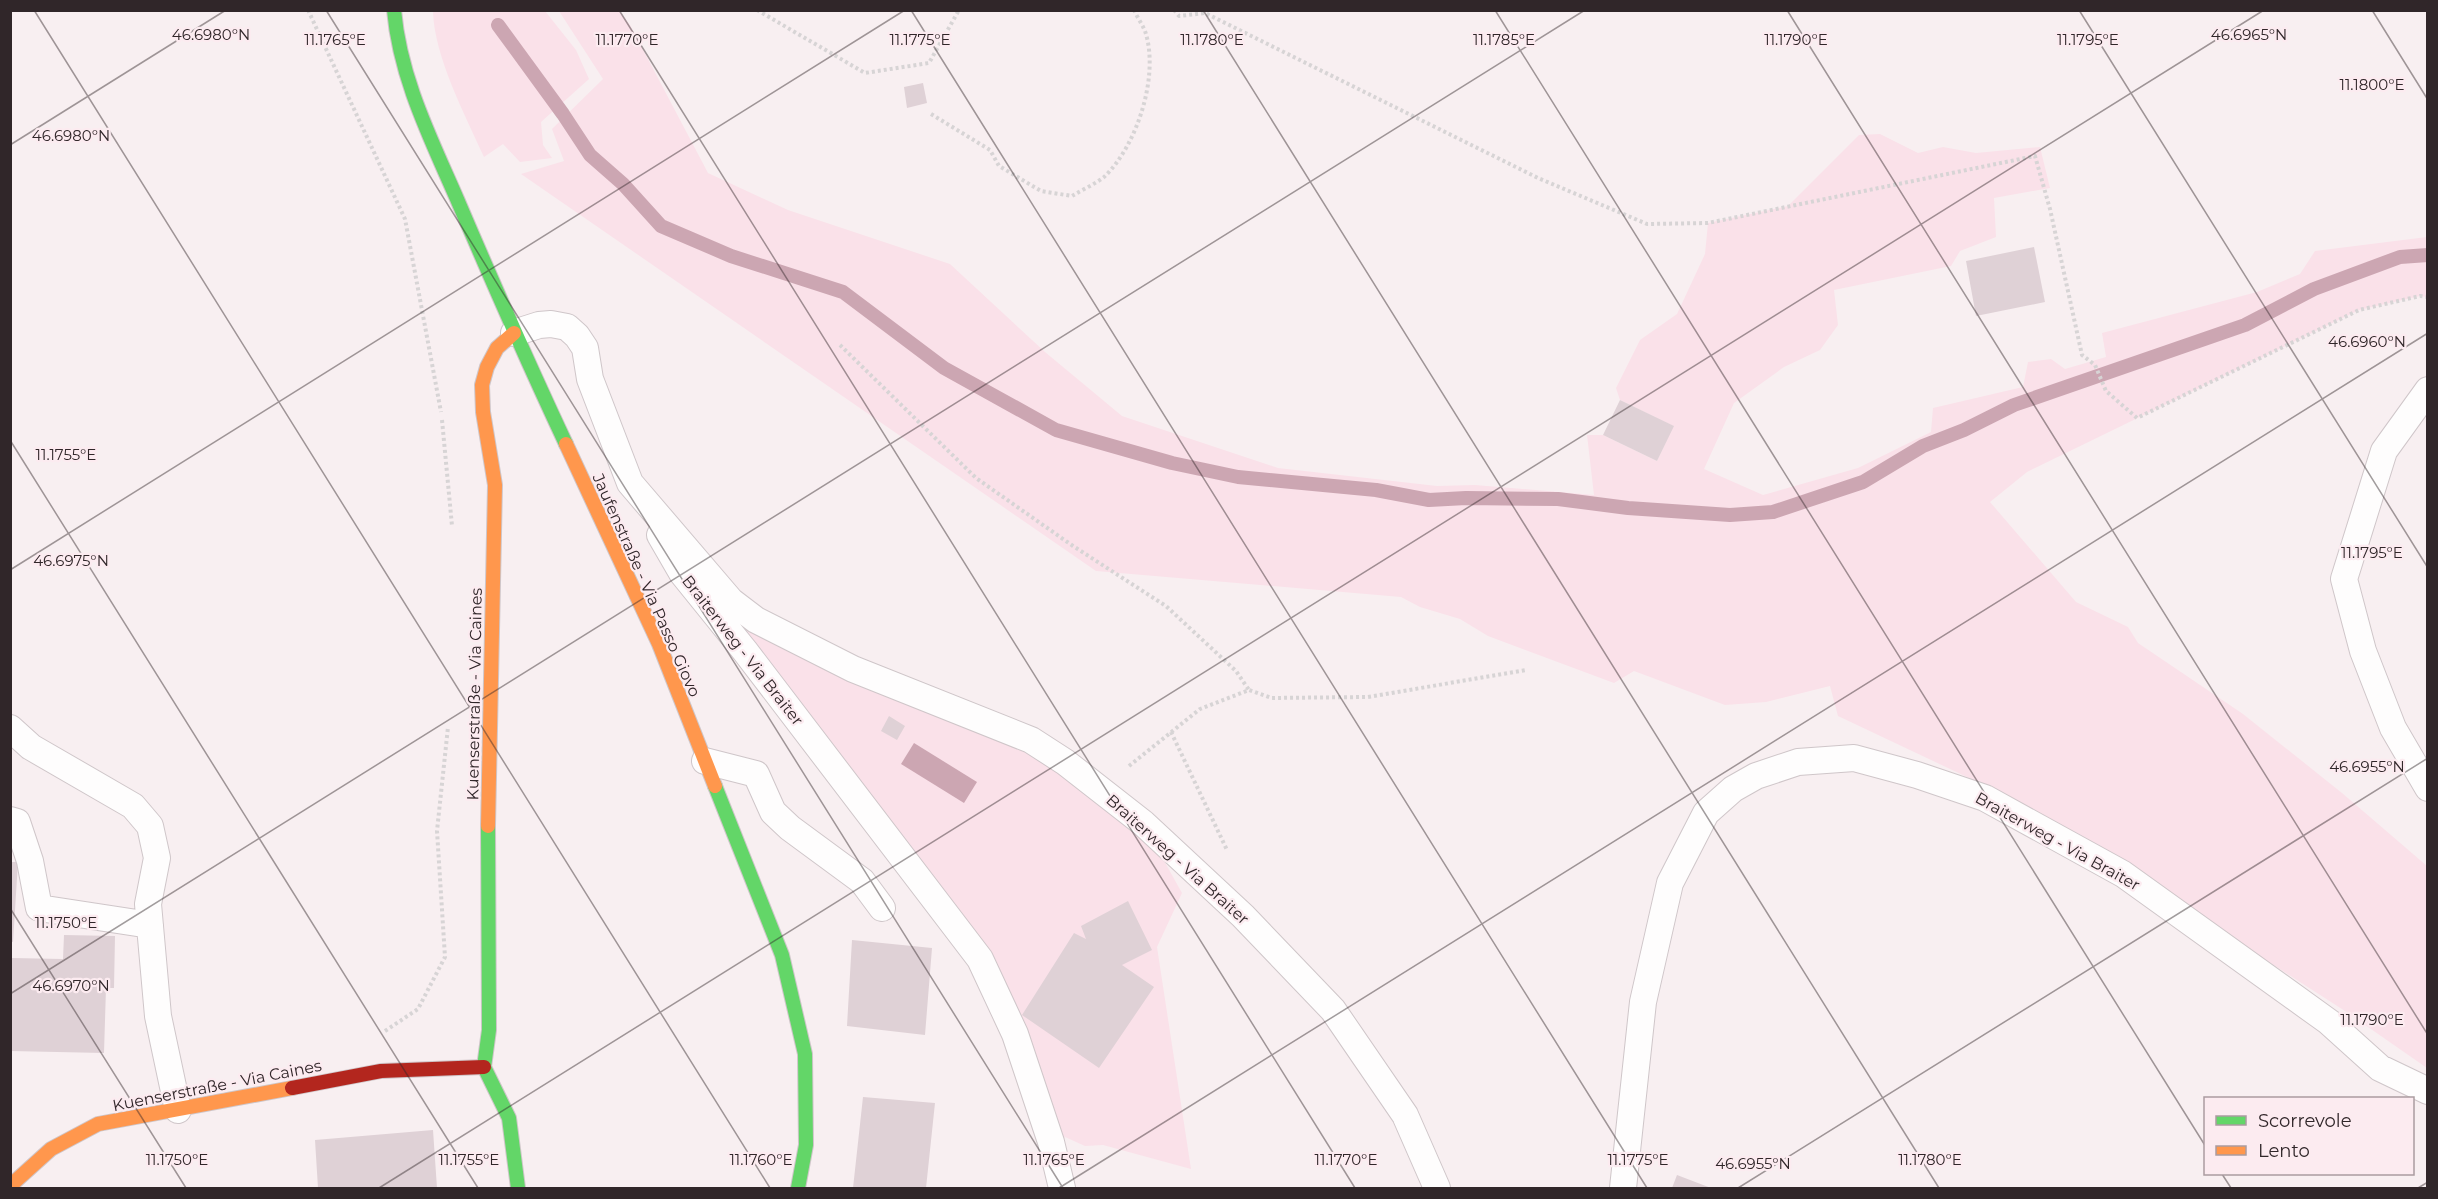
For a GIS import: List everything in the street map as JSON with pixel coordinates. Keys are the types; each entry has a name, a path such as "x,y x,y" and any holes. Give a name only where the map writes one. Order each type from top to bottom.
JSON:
{"street":[{"name":"Jaufenstraße - Via Passo Giovo","path":"394,10 396,32 409,87 514,333 659,644 782,956 805,1054 806,1145 798,1188"},
{"name":"Kuenserstraße - Via Caines","path":"10,1186 51,1149 98,1124 381,1071 484,1067 489,1030 487,892 495,485 483,412 482,385 487,367 497,348 514,333"},
{"path":"484,1067 509,1118 518,1188"}],"lane":[{"name":"Braiterweg - Via Braiter","path":"514,333 539,325 551,324 567,327 577,336 585,348 590,379 630,483 682,573 745,651 980,958 1016,1034 1051,1142 1062,1188"},
{"path":"2427,390 2384,451 2344,579 2363,651 2393,728 2427,788"},
{"name":"Braiterweg - Via Braiter","path":"630,483 731,601 756,620 854,669 1031,740 1143,823 1243,916 1333,1010 1405,1115 1437,1188"},
{"path":"10,728 31,747 133,806 150,826 157,858 148,904 158,1016 178,1110"},
{"name":"Braiterweg - Via Braiter","path":"1623,1188 1643,1002 1670,883 1706,813 1733,789 1756,776 1798,762 1854,758 1917,775 1985,798 2123,874 2329,1022 2380,1068 2427,1091"},
{"path":"705,761 756,774 773,812 790,828 862,880 882,908"},
{"path":"10,820 17,822 27,851 39,908 150,925"}],"path":[{"path":"308,10 405,219 440,406 453,532"},
{"path":"757,10 865,73 929,63 959,10"},
{"path":"931,114 990,150 999,166 1041,191 1072,196 1104,177 1127,146 1147,96 1150,60 1145,31 1134,10"},
{"path":"1174,10 1179,15 1205,13 1538,178 1647,224 1708,222 2035,156 2082,355 2095,365 2106,391 2138,418 2359,310 2420,296 2427,297"},
{"path":"840,345 976,478 1073,546 1166,606 1236,671 1249,690 1272,698 1368,697 1526,670"},
{"path":"1100,789 1200,709 1249,690"},
{"path":"378,1036 418,1009 445,957 437,831 449,716"},
{"path":"1172,732 1231,858"}],"shaded area":[{"path":"433,11 545,11 576,50 589,79 541,122 543,145 552,158 520,162 503,144 484,157 445,66 439,47"},
{"path":"559,11 619,11 630,25 708,173 788,210 950,264 1045,352 1122,416 1278,468 1437,486 1475,485 1594,495 1587,435 1603,435 1657,461 1673,426 1620,400 1616,388 1640,340 1677,314 1705,254 1708,223 1788,206 1859,135 1880,134 1918,153 1943,147 1976,153 2040,147 2050,188 1994,198 1996,237 1960,251 1951,266 1834,290 1838,325 1820,350 1784,367 1734,403 1704,469 1763,495 1858,468 1931,432 1933,408 2023,387 2028,362 2051,359 2065,369 2106,357 2102,333 2257,292 2300,274 2315,251 2427,237 2427,297 2420,296 2359,310 2027,472 1990,502 2076,602 2128,627 2138,643 2243,714 2342,793 2427,866 2427,1068 2345,1011 2022,803 1838,716 1830,686 1766,702 1725,705 1634,671 1614,683 1488,636 1460,619 1420,607 1401,597 1096,571 521,174 564,161 552,129 603,79"},
{"path":"731,601 970,715 1143,823 1182,893 1157,947 1191,1169 1103,1145 1085,1146 1065,1137 1051,1142 980,959 745,651"},
{"path":"914,743 977,782 964,803 901,764"}],"building":[{"path":"923,83 927,103 907,108 904,87"},
{"path":"2034,247 2045,302 1976,316 1966,261"},
{"path":"1620,400 1674,426 1657,461 1603,435"},
{"path":"889,716 905,726 897,740 881,731"},
{"path":"10,862 18,862 13,942 10,941"},
{"path":"1128,901 1152,950 1122,965 1154,987 1099,1068 1022,1015 1074,933 1086,939 1081,926"},
{"path":"64,935 115,936 114,988 106,988 104,1053 10,1051 12,958 63,959"},
{"path":"852,940 932,948 925,1035 847,1026"},
{"path":"863,1097 935,1103 926,1188 853,1188"},
{"path":"433,1130 437,1188 318,1188 315,1140"},
{"path":"1677,1175 1711,1188 1672,1188"}],"waterway":[{"path":"498,25 590,155 623,184 661,226 731,256 843,292 944,368 1056,430 1172,463 1238,477 1376,490 1429,500 1558,499 1628,508 1730,515 1773,512 1863,482 1923,446 1964,430 2014,405 2245,325 2314,289 2400,257 2428,255"}],"traffic: fast":[{"path":"394,10 397,35 409,83 427,130 510,322 566,444"},
{"path":"715,786 782,955 805,1054 806,1145 798,1188"},
{"path":"488,826 489,1030 484,1067 509,1118 518,1188"}],"traffic: slow":[{"path":"488,826 495,485 483,412 482,385 487,367 497,348 514,333"},
{"path":"566,444 659,644 715,786"},
{"path":"10,1186 51,1149 98,1124 292,1088"}],"traffic: jam":[{"path":"292,1088 381,1071 484,1067"}]}
